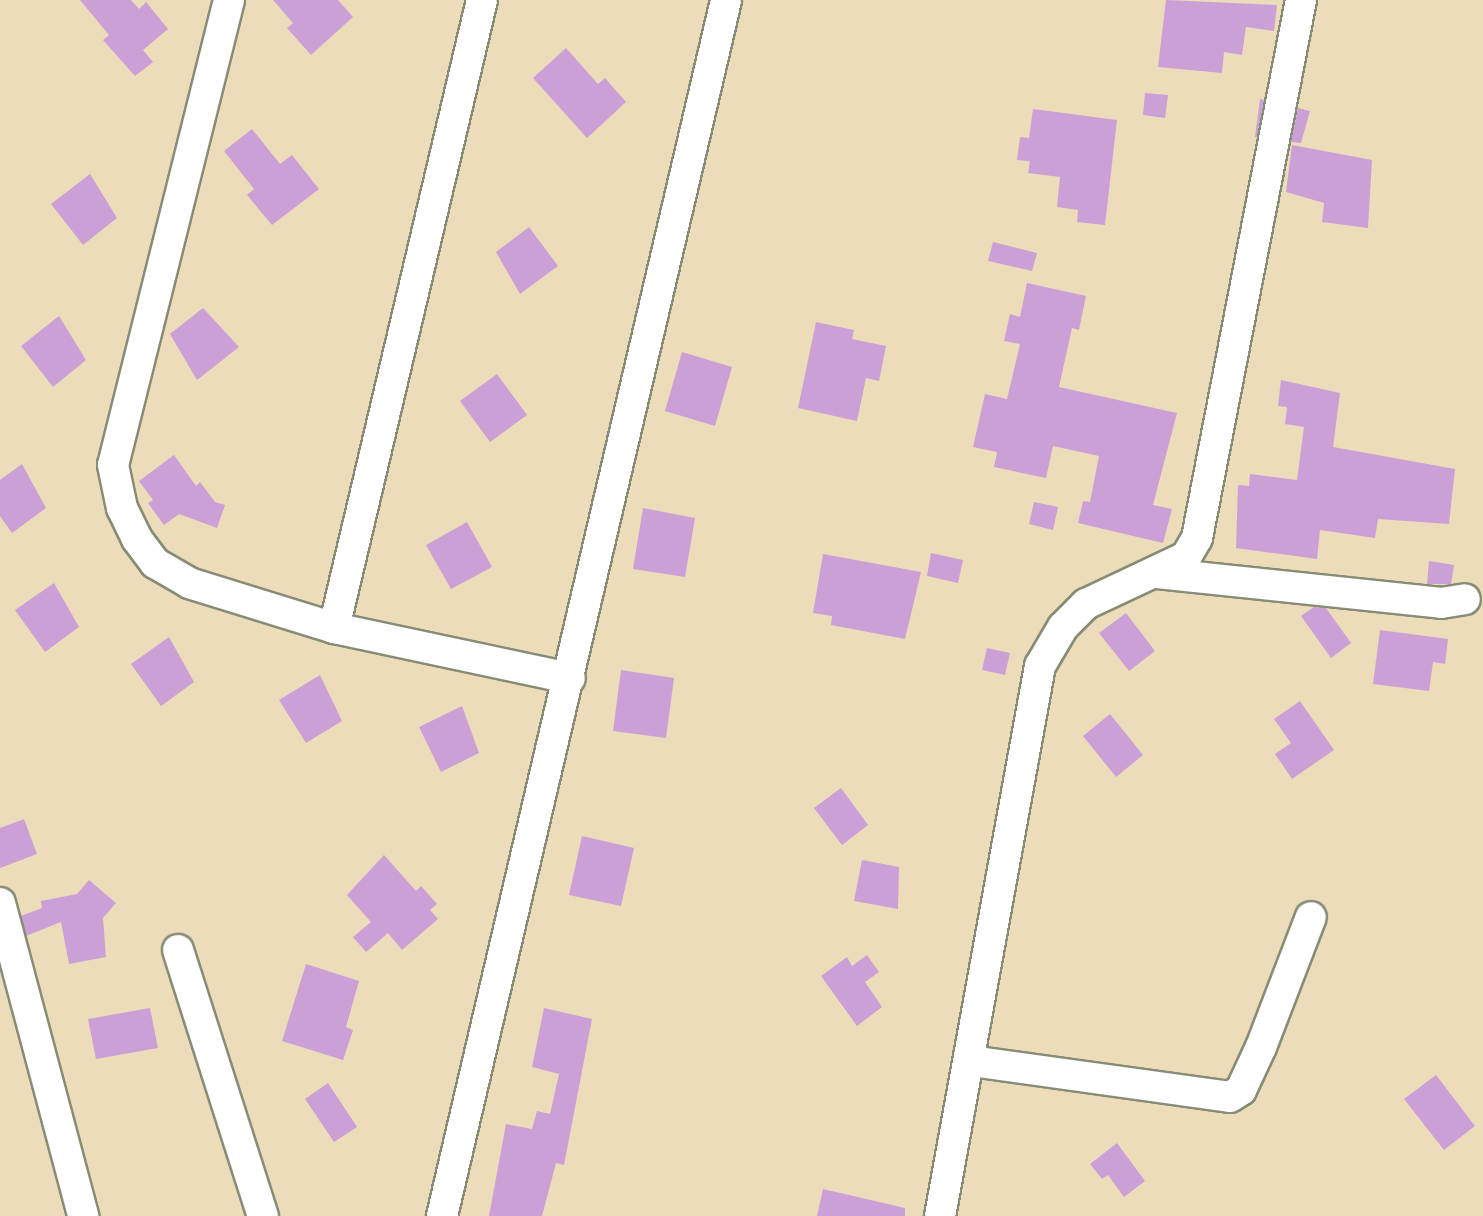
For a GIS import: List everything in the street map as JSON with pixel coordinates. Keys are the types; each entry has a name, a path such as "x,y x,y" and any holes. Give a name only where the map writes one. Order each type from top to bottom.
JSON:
{"street":[{"path":"229,0 113,465 122,508 155,563 189,583 334,628 570,678"},
{"path":"334,628 482,0"},
{"path":"442,1216 570,678 726,0"},
{"path":"940,1216 971,1061 1040,666 1063,627 1086,604 1157,573 1185,557 1197,538 1301,0"},
{"path":"1157,573 1442,603 1465,599"},
{"path":"1,914 83,1216"},
{"path":"971,1061 1230,1097 1241,1090 1262,1047 1311,917"},
{"path":"178,950 263,1216"}],"building":[{"path":"80,0 131,0 139,9 146,2 168,29 143,50 153,62 135,76 103,40 109,35"},
{"path":"273,0 338,0 353,17 311,55 287,28 293,23"},
{"path":"1166,0 1277,5 1274,31 1246,27 1242,55 1224,52 1222,73 1158,67"},
{"path":"566,48 598,84 605,78 626,102 587,138 533,78"},
{"path":"1145,93 1168,95 1165,118 1143,115"},
{"path":"1260,99 1264,100 1257,137 1255,137"},
{"path":"1298,108 1310,111 1301,143 1291,142"},
{"path":"1033,109 1117,120 1105,225 1077,222 1078,210 1057,207 1060,177 1028,173 1030,161 1017,160 1020,137 1029,138"},
{"path":"252,129 280,164 292,155 319,189 272,225 247,195 254,189 224,151"},
{"path":"1292,145 1372,160 1368,228 1322,222 1324,203 1286,192"},
{"path":"90,174 117,218 83,245 51,204"},
{"path":"529,227 558,266 520,294 496,252"},
{"path":"993,242 1037,253 1032,271 988,261"},
{"path":"1027,283 1086,296 1079,330 1072,328 1059,387 1177,413 1153,505 1172,509 1163,543 1078,523 1083,501 1090,502 1099,456 1053,446 1046,478 994,467 997,452 973,447 985,394 1007,399 1020,344 1004,341 1010,314 1020,317"},
{"path":"203,308 239,347 197,380 170,334"},
{"path":"59,316 86,360 53,387 21,346"},
{"path":"816,322 854,330 852,339 886,346 879,381 866,378 857,421 798,408"},
{"path":"682,352 732,367 715,426 665,411"},
{"path":"497,374 527,415 490,442 460,401"},
{"path":"1281,380 1340,393 1333,447 1455,469 1449,524 1378,519 1375,538 1320,530 1317,559 1236,548 1238,485 1249,486 1250,474 1297,480 1304,427 1285,424 1287,407 1278,406"},
{"path":"174,455 196,486 200,482 215,502 225,505 217,528 179,514 164,525 148,503 153,500 139,481"},
{"path":"22,464 46,508 12,533 0,516 0,480"},
{"path":"1034,502 1058,507 1053,530 1029,524"},
{"path":"643,508 695,518 685,577 633,569"},
{"path":"467,522 492,567 451,589 426,545"},
{"path":"931,553 963,560 958,583 927,576"},
{"path":"823,554 921,572 905,639 831,625 832,616 813,613"},
{"path":"1429,561 1454,565 1451,584 1427,584"},
{"path":"54,583 79,627 45,652 15,610"},
{"path":"1314,607 1326,608 1351,643 1331,658 1301,616"},
{"path":"1126,613 1155,651 1129,671 1099,633"},
{"path":"1380,630 1448,639 1445,664 1433,662 1429,691 1373,684"},
{"path":"169,637 194,682 161,706 131,664"},
{"path":"987,648 1010,653 1005,675 982,670"},
{"path":"621,670 674,678 666,738 613,731"},
{"path":"320,675 342,721 306,743 279,700"},
{"path":"1300,701 1334,750 1292,779 1275,754 1291,743 1274,719"},
{"path":"462,706 479,753 441,772 419,727"},
{"path":"1110,714 1143,755 1116,777 1083,736"},
{"path":"841,788 868,825 842,845 814,808"},
{"path":"24,819 37,854 0,868 0,828"},
{"path":"582,836 634,848 621,906 569,895"},
{"path":"384,855 416,891 421,886 437,904 430,910 438,919 402,950 388,933 366,952 353,937 371,922 347,895"},
{"path":"862,860 899,867 898,909 854,901"},
{"path":"89,880 116,903 103,918 106,957 69,964 61,922 26,936 21,916 42,908 41,901 77,894"},
{"path":"867,955 879,972 865,982 882,1007 857,1026 821,976 847,957 852,966"},
{"path":"306,964 359,981 346,1027 353,1030 343,1060 282,1041"},
{"path":"150,1008 158,1048 96,1059 88,1019"},
{"path":"544,1008 592,1019 564,1165 556,1163 542,1216 489,1216 506,1124 532,1129 537,1111 550,1114 559,1074 532,1067"},
{"path":"1436,1075 1475,1126 1444,1150 1404,1099"},
{"path":"328,1083 357,1127 334,1142 305,1099"},
{"path":"1117,1143 1145,1181 1124,1197 1108,1175 1102,1179 1090,1164"},
{"path":"823,1189 905,1208 905,1216 817,1216"}]}
